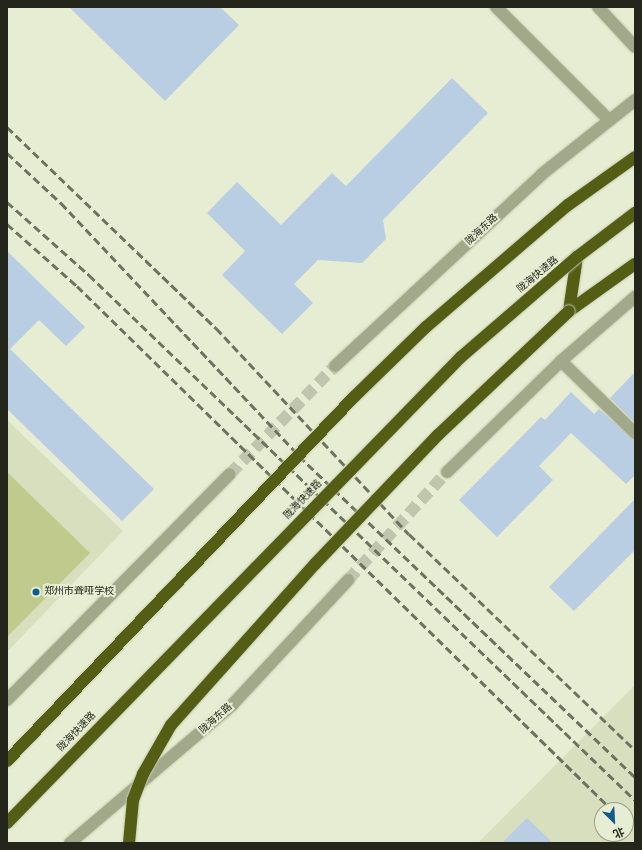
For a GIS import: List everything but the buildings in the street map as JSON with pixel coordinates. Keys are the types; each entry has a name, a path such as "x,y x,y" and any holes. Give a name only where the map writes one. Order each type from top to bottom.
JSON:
{"highway":[{"path":"7,761 342,409 426,327 568,205 635,157"},
{"name":"陇海快速路","path":"7,823 456,362 577,257 635,214"},
{"path":"568,311 577,257"},
{"path":"129,843 133,800 171,725 315,564 433,440 568,311 635,264"}],"street":[{"path":"496,7 608,119"},
{"path":"598,7 635,47"},
{"name":"陇海东路","path":"335,366 542,174 608,119 635,100"},
{"path":"447,472 561,361 635,297"},
{"path":"561,361 635,433"},
{"path":"7,700 230,474"},
{"name":"陇海东路","path":"70,843 232,705 348,580"}],"shaded area":[{"name":"郑州市聋哑学校","path":"7,420 123,531 7,652"},
{"path":"634,686 635,843 478,843"}],"green space":[{"path":"7,472 90,553 7,637"}],"tunnel":[{"path":"230,474 335,366"},
{"path":"348,580 447,472"}],"railway":[{"path":"7,127 216,328 409,534 635,750"},
{"path":"7,153 61,203 299,456 635,777"},
{"path":"7,202 89,275 635,800"},
{"path":"7,224 77,286 604,802"}],"place":[{"name":"郑州市聋哑学校","path":"36,592"}]}
